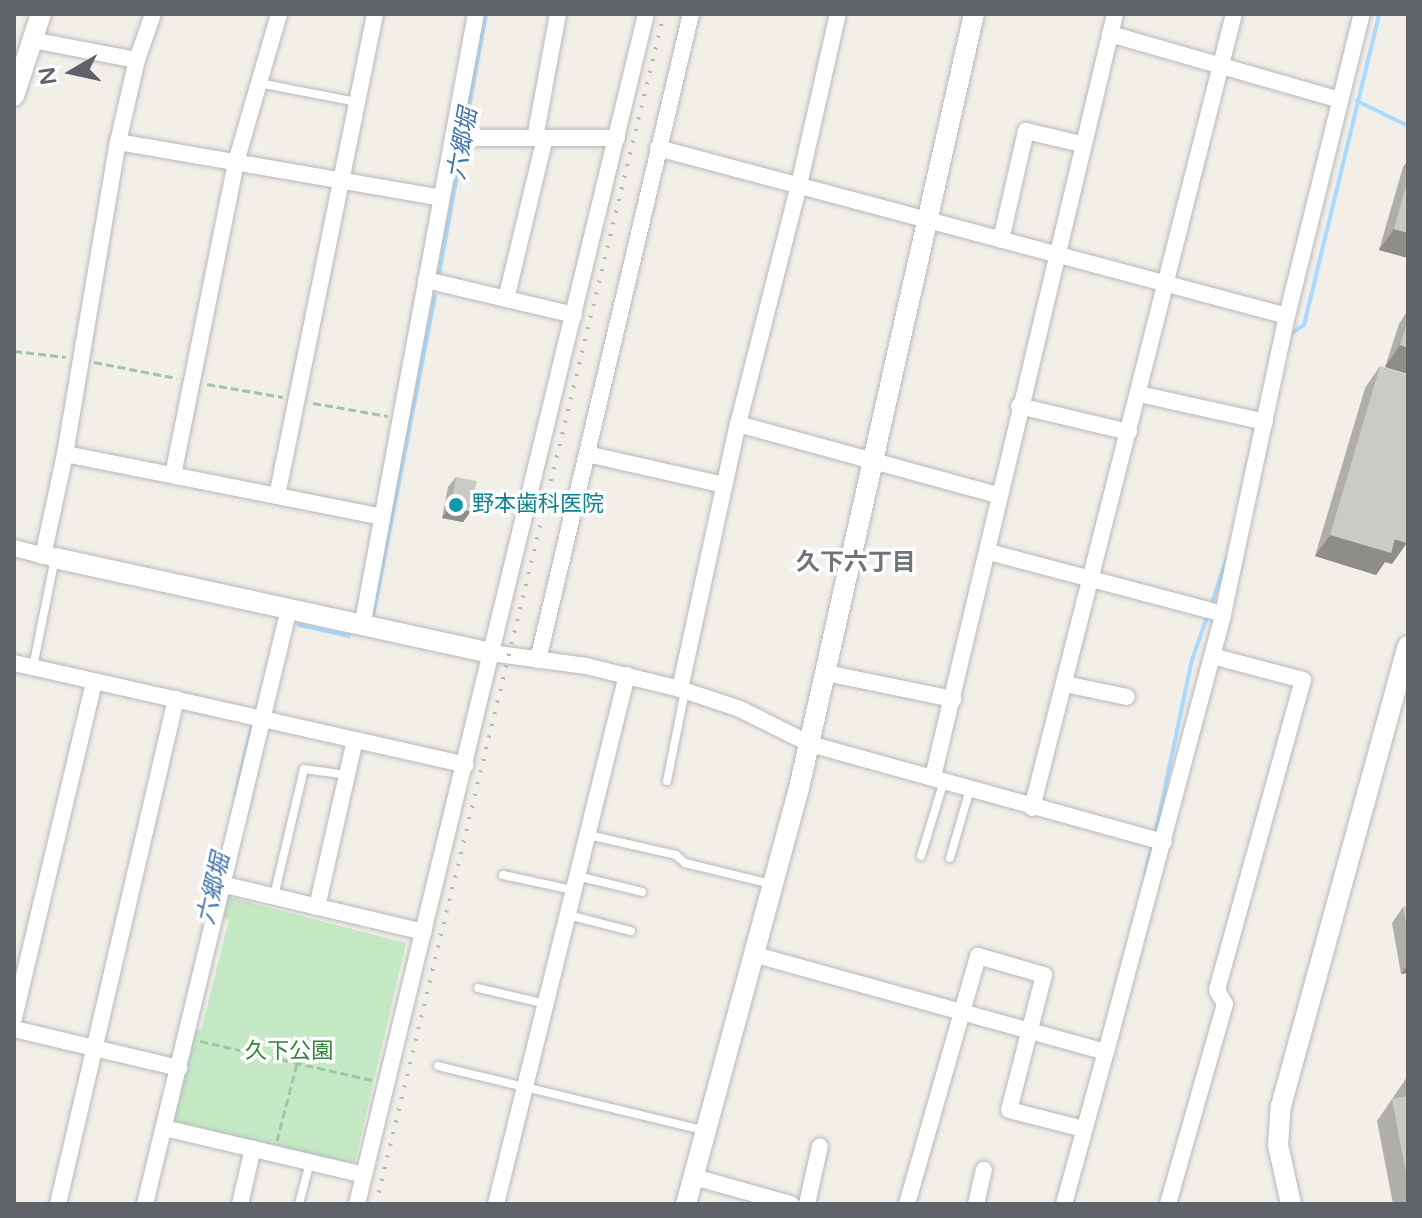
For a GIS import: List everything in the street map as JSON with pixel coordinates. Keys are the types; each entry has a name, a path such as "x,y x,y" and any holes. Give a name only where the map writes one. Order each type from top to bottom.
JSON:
{"street":[{"path":"14,96 41,14"},
{"path":"49,557 118,142 137,60 153,14"},
{"path":"173,475 236,162 279,14"},
{"path":"277,496 375,14"},
{"path":"362,627 476,14"},
{"path":"506,299 540,138 558,14"},
{"path":"357,1204 646,14"},
{"path":"538,660 691,14"},
{"path":"683,690 738,424 799,185 838,14"},
{"path":"686,1204 776,885 974,14"},
{"path":"939,779 953,699 989,552 998,495 1115,14"},
{"path":"1032,808 1093,578 1234,14"},
{"path":"1064,1204 1223,614 1287,316 1362,14"},
{"path":"1110,34 1340,100"},
{"path":"32,40 137,60"},
{"path":"1001,240 1026,131 1082,144"},
{"path":"453,138 617,138"},
{"path":"118,142 441,198"},
{"path":"658,148 1287,316"},
{"path":"426,280 574,315"},
{"path":"1139,394 1265,422"},
{"path":"1019,406 1129,432"},
{"path":"738,424 998,495"},
{"path":"65,454 382,517"},
{"path":"587,454 725,485"},
{"path":"14,548 362,627 491,653 627,675 740,709 810,744 1032,808 1164,842"},
{"path":"989,552 1223,614"},
{"path":"145,1204 225,885 289,609"},
{"path":"1291,1204 1278,1145 1281,1106 1408,646"},
{"path":"1168,1204 1225,1004 1217,990 1303,680 1212,656"},
{"path":"14,663 466,765"},
{"path":"826,673 953,699"},
{"path":"496,1204 627,675"},
{"path":"14,1018 94,681"},
{"path":"1065,684 1127,697"},
{"path":"58,1204 176,699"},
{"path":"317,907 355,740"},
{"path":"225,885 424,932"},
{"path":"756,955 1106,1052"},
{"path":"907,1204 978,956 1044,975 1009,1110 1084,1129"},
{"path":"14,1029 179,1068"},
{"path":"164,1128 364,1175"},
{"path":"807,1204 820,1146"},
{"path":"240,1204 253,1148"},
{"path":"976,1204 984,1170"},
{"path":"694,1177 791,1204"}],"lane":[{"path":"258,83 357,102"},
{"path":"33,668 49,557"},
{"path":"667,781 683,690"},
{"path":"274,897 304,769 347,775"},
{"path":"921,856 939,779"},
{"path":"950,858 970,788"},
{"path":"588,834 676,855 685,863 776,885"},
{"path":"503,875 642,892"},
{"path":"568,915 631,931"},
{"path":"478,988 546,1004"},
{"path":"438,1066 525,1090 707,1131"},
{"path":"299,1204 310,1161"}],"path":[{"path":"14,351 74,358"},
{"path":"87,361 184,379"},
{"path":"200,383 290,398"},
{"path":"305,402 392,417"},
{"path":"193,1040 378,1081"},
{"path":"279,1135 297,1063"}],"green space":[{"name":"久下公園","path":"228,897 406,943 355,1161 348,1163 173,1121 195,1030 201,1031 229,920 223,918"}],"building":[{"path":"1408,179 1408,233 1394,229"},
{"path":"1408,320 1408,348 1400,345"},
{"path":"1380,366 1408,375 1408,540 1407,543 1395,539 1391,553 1330,535"},
{"path":"456,477 477,481 471,511 450,507"},
{"path":"1408,906 1408,933 1403,907"},
{"path":"1408,1096 1408,1184 1392,1099"}],"waterway":[{"name":"六郷堀","path":"464,134 486,14"},
{"path":"1289,335 1304,325 1379,14"},
{"path":"1357,101 1408,126"},
{"name":"六郷堀","path":"439,274 463,143"},
{"name":"六郷堀","path":"373,615 435,296"},
{"path":"1211,606 1227,558"},
{"path":"1155,835 1192,660 1208,614"},
{"name":"六郷堀","path":"299,625 349,636"},
{"name":"六郷堀","path":"236,794 252,725"},
{"path":"1145,874 1153,844"}],"railway":[{"path":"376,1204 664,14"}],"place":[{"name":"野本歯科医院","path":"456,505"}],"district":[{"name":"久下六丁目","path":"856,563"}]}
